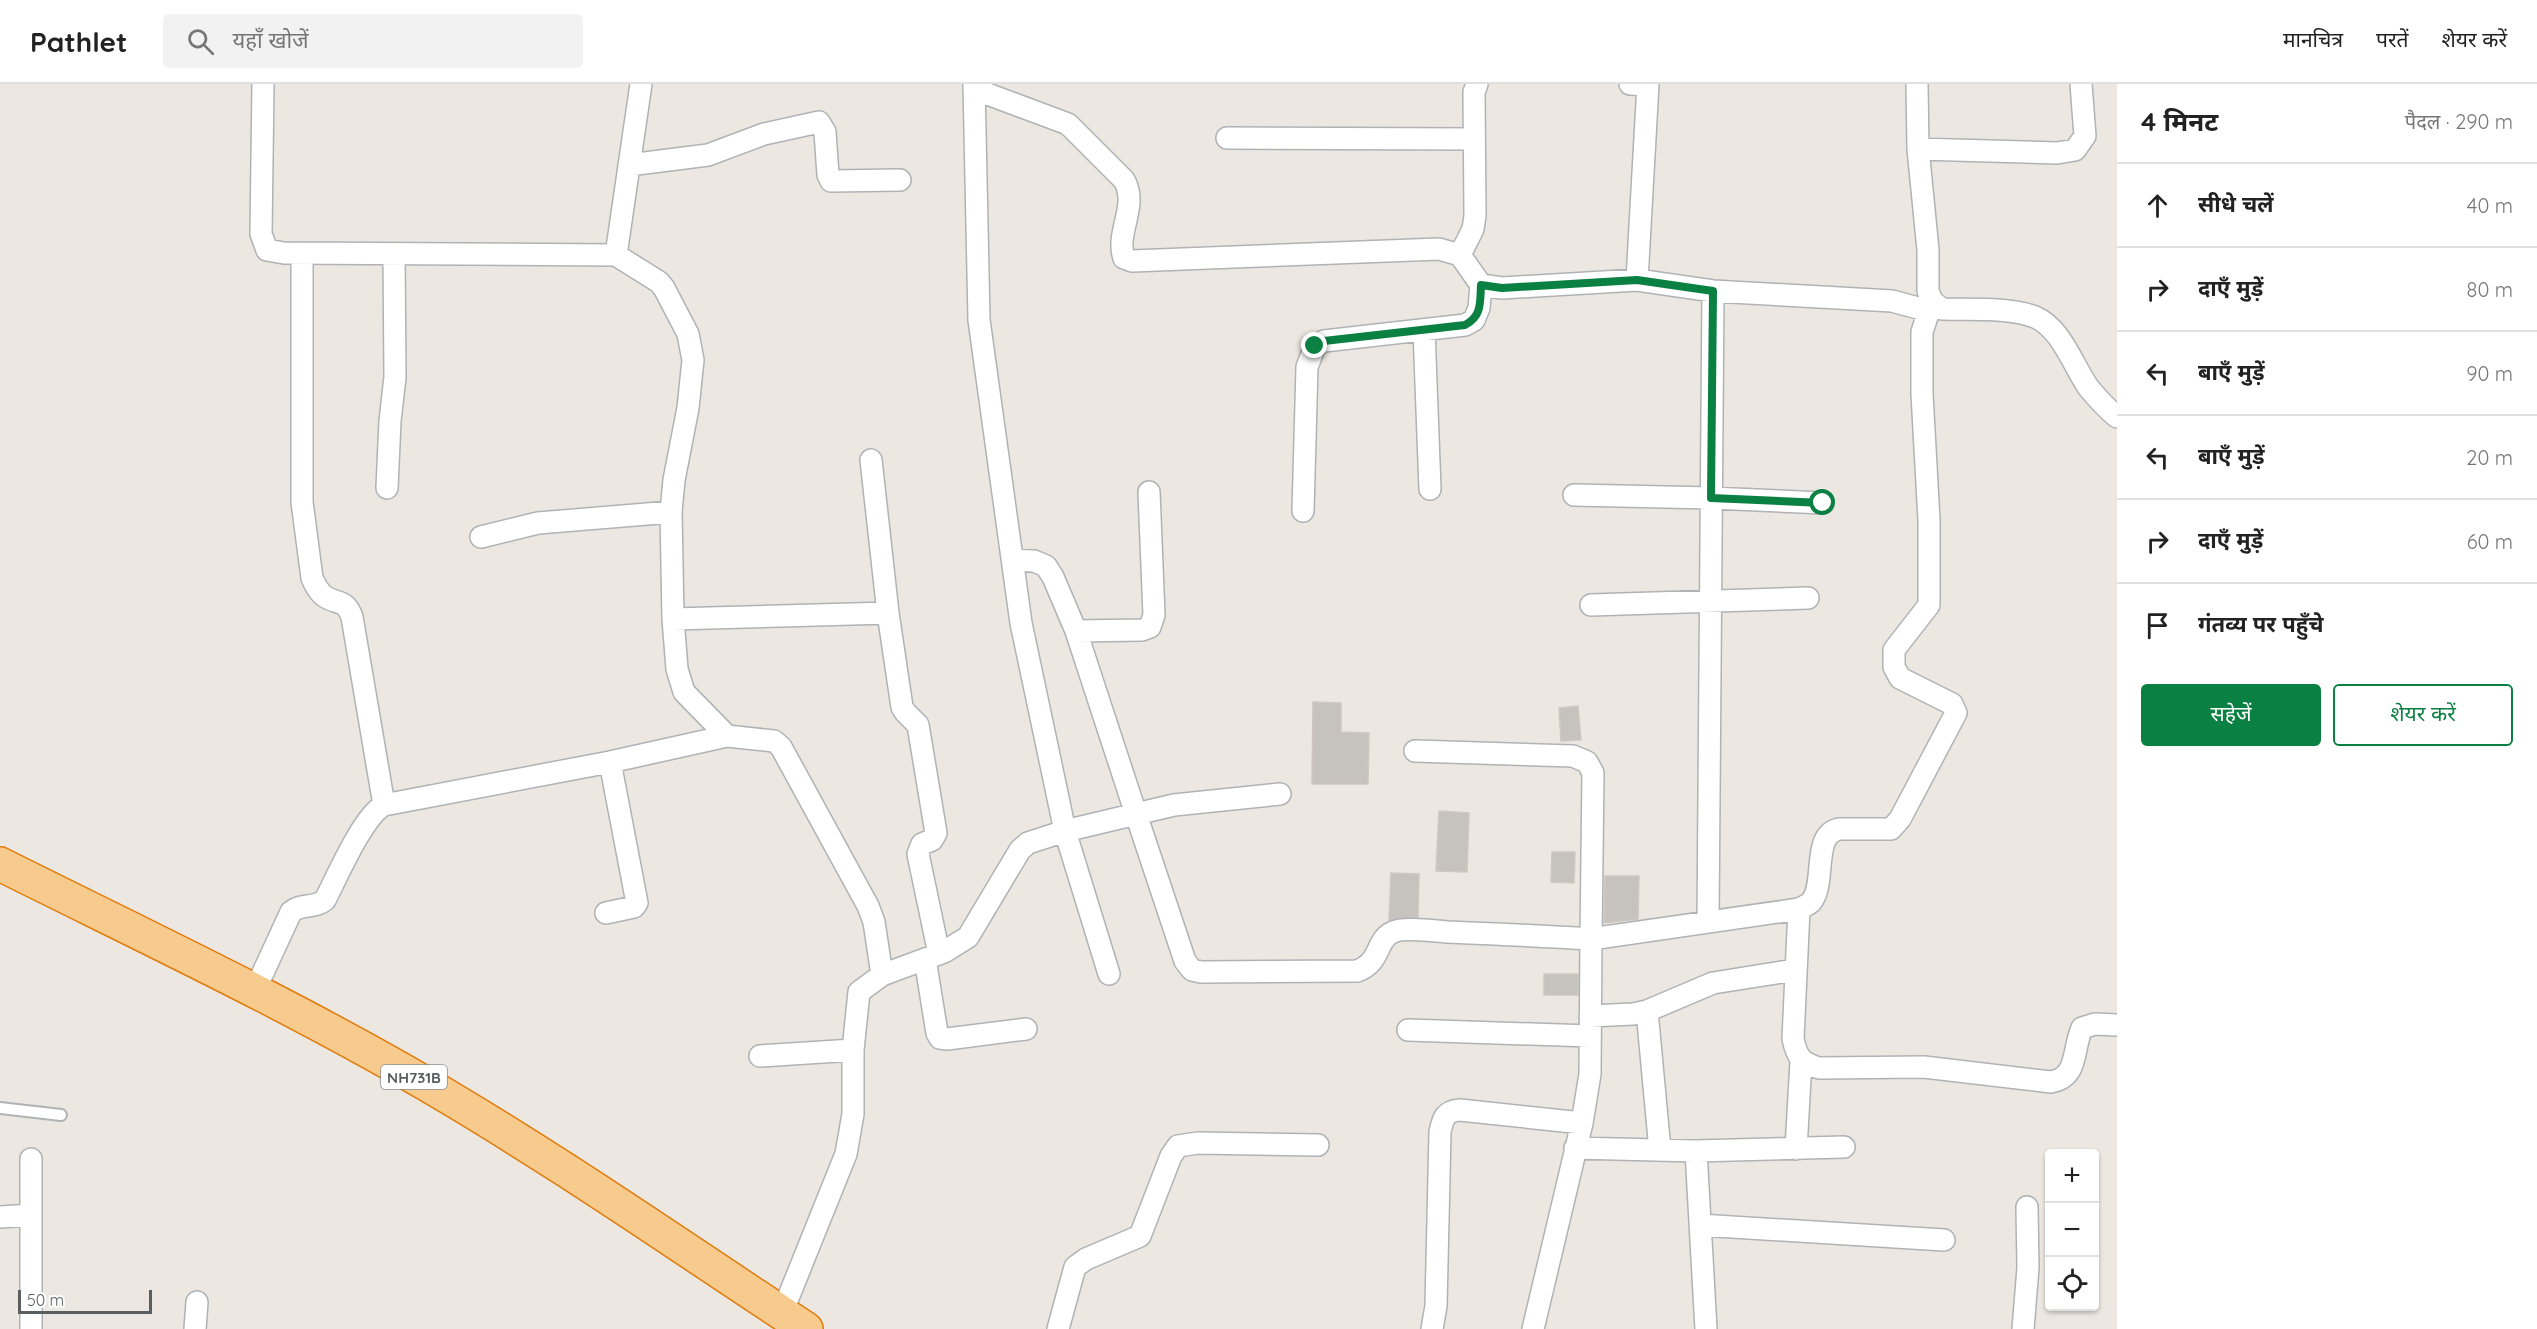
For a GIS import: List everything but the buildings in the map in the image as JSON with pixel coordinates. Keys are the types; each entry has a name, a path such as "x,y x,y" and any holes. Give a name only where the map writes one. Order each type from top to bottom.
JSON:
{"highway":[{"name":"NH731B","path":"0,864 255,990 337,1033 460,1104 568,1171 786,1324"},
{"name":"NH731B","path":"0,886 286,1027 363,1069 786,1324"}],"street":[{"path":"263,84 261,234 267,250 302,253 616,255 659,282 664,288 686,327 693,360 688,408 674,480 671,512 673,620 677,669 684,692 728,736"},
{"path":"616,255 641,84"},
{"path":"1460,255 1473,230 1475,216 1474,92 1477,84"},
{"path":"1629,84 1648,84 1637,280"},
{"path":"1012,560 1034,561 1046,566 1053,577 1076,631 1185,961 1192,970 1201,972 1357,971 1368,967 1384,938 1394,931 1591,939 1799,909 1810,903 1817,892 1824,840 1831,831 1891,829 1900,819 1956,713 1952,704 1900,678 1894,667 1894,650 1929,605 1929,520 1922,394 1922,332 1930,306 1928,250 1918,149 1917,84"},
{"path":"1918,149 2057,153 2076,150 2085,136 2081,84"},
{"path":"1109,974 1065,831 1021,623 979,320 974,87 1068,124 1124,180 1129,189 1130,204 1121,250 1124,258 1132,261 1438,249 1460,255 1481,285 1479,308 1474,320 1465,325 1324,341 1315,346 1308,367 1303,511"},
{"path":"629,165 708,155 764,134 819,122 825,132 828,175 831,181 900,180"},
{"path":"1227,138 1474,139"},
{"path":"302,253 302,502 312,578 326,597 342,602 349,608 352,617 384,805"},
{"path":"387,488 390,421 395,377 394,254"},
{"path":"1481,285 1502,288 1637,280 1713,291 1892,301 1942,309 2015,313 2036,317 2055,333 2088,386 2105,407 2117,417"},
{"path":"1708,922 1713,291"},
{"path":"1424,330 1430,489"},
{"path":"871,460 888,613 902,707 904,712 918,725 936,833 932,840 922,844 918,854 932,956 937,1033 940,1038 946,1039 1026,1029"},
{"path":"1076,631 1142,630 1150,627 1154,615 1149,492"},
{"path":"1574,495 1823,503"},
{"path":"481,537 538,524 671,512"},
{"path":"1591,605 1808,598"},
{"path":"673,620 888,613"},
{"path":"255,990 291,912 295,908 319,905 325,900 367,821 376,809 384,805 610,762 728,736 774,741 781,747 868,906 882,975"},
{"path":"1415,751 1573,756 1587,762 1593,772 1590,1074 1582,1123 1533,1329"},
{"path":"606,913 634,907 637,903 610,762"},
{"path":"786,1324 846,1154 853,1114 853,1050 859,992 882,975 932,956 968,937 1020,850 1028,843 1065,831 1174,805 1280,794"},
{"path":"1799,909 1793,1039 1797,1056 1804,1064 1819,1068 1924,1067 2051,1082 2063,1080 2070,1072 2082,1028 2095,1024 2117,1025"},
{"path":"1408,1030 1590,1026 1647,1011 1713,983 1796,970"},
{"path":"1647,1011 1660,1150"},
{"path":"760,1056 853,1050"},
{"path":"1796,1149 1801,1061"},
{"path":"1432,1329 1436,1306 1440,1132 1444,1116 1450,1111 1460,1110 1582,1123"},
{"path":"1058,1329 1075,1267 1086,1259 1140,1236 1171,1156 1178,1146 1198,1143 1318,1145"},
{"path":"1575,1148 1696,1151 1844,1147"},
{"path":"1696,1151 1706,1329"},
{"path":"31,1159 31,1329"},
{"path":"2023,1329 2028,1268 2026,1207"},
{"path":"0,1217 30,1215"},
{"path":"1700,1225 1944,1240"},
{"path":"195,1329 197,1302"}],"lane":[{"path":"0,1108 61,1115"}],"route":[{"path":"1315,346 1324,341 1465,325 1474,320 1479,308 1481,285 1502,288 1637,280 1713,291 1711,498 1823,503"}]}
